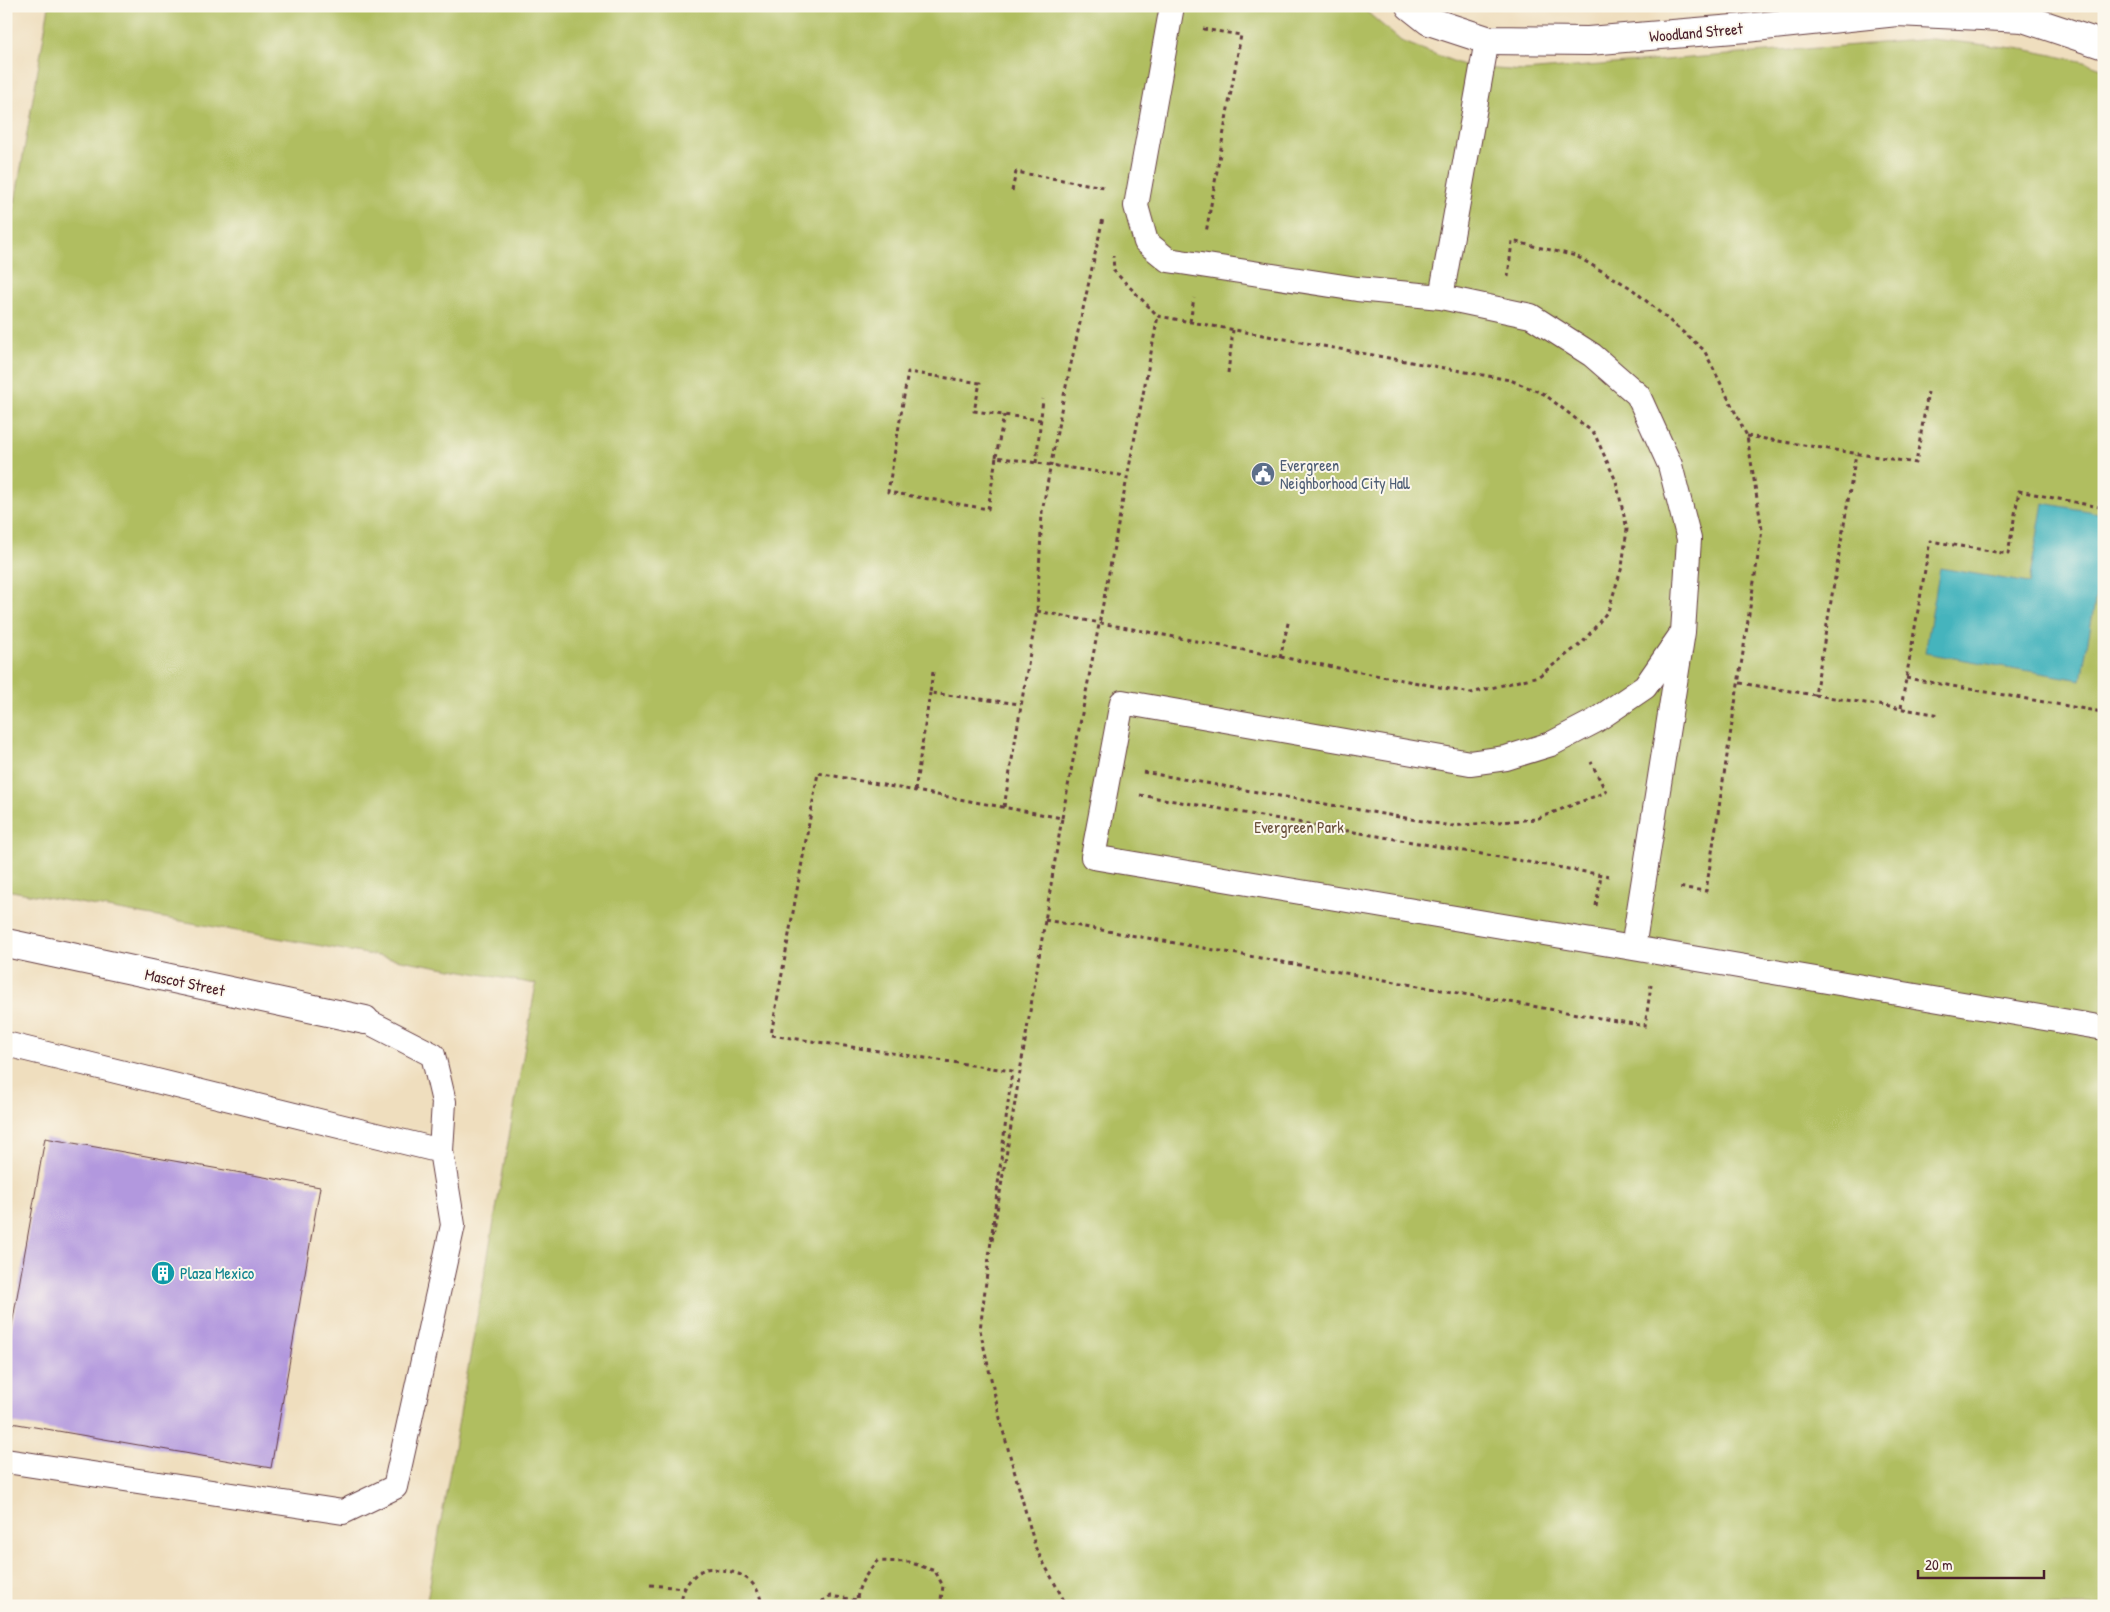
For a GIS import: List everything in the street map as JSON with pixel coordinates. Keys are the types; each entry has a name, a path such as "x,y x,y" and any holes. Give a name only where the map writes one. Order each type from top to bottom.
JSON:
{"street":[{"name":"Woodland Street","path":"1410,6 1429,21 1487,40 1588,41 1746,17 1897,12 2023,18 2104,46"},
{"name":"Mascot Street","path":"6,943 365,1020"}],"lane":[{"path":"1172,6 1136,206 1146,242 1168,260 1357,289 1441,297 1531,316 1592,355 1638,395 1670,465 1689,539 1683,632 1642,881 1633,948"},
{"path":"1441,297 1487,40"},
{"path":"1683,632 1645,688 1595,721 1551,744 1506,758 1470,763 1122,702 1093,857 2104,1028"},
{"path":"6,1461 343,1512 394,1487 454,1225 441,1150 444,1102 433,1055 365,1020"},
{"path":"6,1044 441,1150"}],"path":[{"path":"1190,322 1241,35"},
{"path":"1012,191 1016,172 1110,188"},
{"path":"1004,807 1037,612 1042,512 1103,217"},
{"path":"1137,794 1601,875 1706,891 1740,683 1762,530 1747,436 1704,350 1631,288 1576,256 1512,241 1508,277"},
{"path":"1037,612 1470,693 1539,676 1583,642 1608,611 1622,566 1627,529 1616,481 1594,433 1544,394 1510,380 1158,316 1114,272 1113,253"},
{"path":"992,1241 1062,818 1158,316"},
{"path":"1228,373 1233,330"},
{"path":"1004,415 988,509 888,492 908,372 980,383 974,411 1004,415 1041,420"},
{"path":"1747,436 1916,463 1928,392"},
{"path":"1036,463 1043,399"},
{"path":"1815,695 1856,454"},
{"path":"996,457 1126,476"},
{"path":"1901,708 1930,541 2008,554 2018,491 2104,508"},
{"path":"1280,658 1289,618"},
{"path":"914,791 933,672"},
{"path":"1906,678 2102,712 2104,705"},
{"path":"1740,683 1941,715"},
{"path":"930,693 1021,704"},
{"path":"1140,772 1451,826 1536,819 1606,792 1576,730"},
{"path":"1062,818 818,773 771,1035 1012,1071 980,1330 1002,1427 1036,1549 1067,1606"},
{"path":"1595,913 1601,875"},
{"path":"1045,920 1646,1026 1651,984"},
{"path":"858,1606 857,1600 864,1578 877,1561 909,1562 935,1571 943,1586 940,1606"},
{"path":"682,1606 684,1588 694,1576 707,1569 732,1570 744,1575 758,1588 762,1606"},
{"path":"650,1585 684,1588"},
{"path":"815,1606 830,1596 857,1600"}],"green space":[{"name":"Evergreen Park","path":"49,6 1360,6 1401,41 1468,67 1524,71 1932,39 2023,49 2085,62 2104,69 2104,1606 426,1606 536,984 6,890 6,254"}],"water":[{"path":"2043,503 2104,514 2104,551 2081,680 1925,653 1940,568 2029,583"}],"building":[{"name":"Plaza Mexico","path":"45,1138 320,1187 271,1468 6,1422 6,1359"}],"place":[{"name":"Evergreen Neighborhood City Hall","path":"1263,474"},
{"name":"Plaza Mexico","path":"163,1273"}]}
